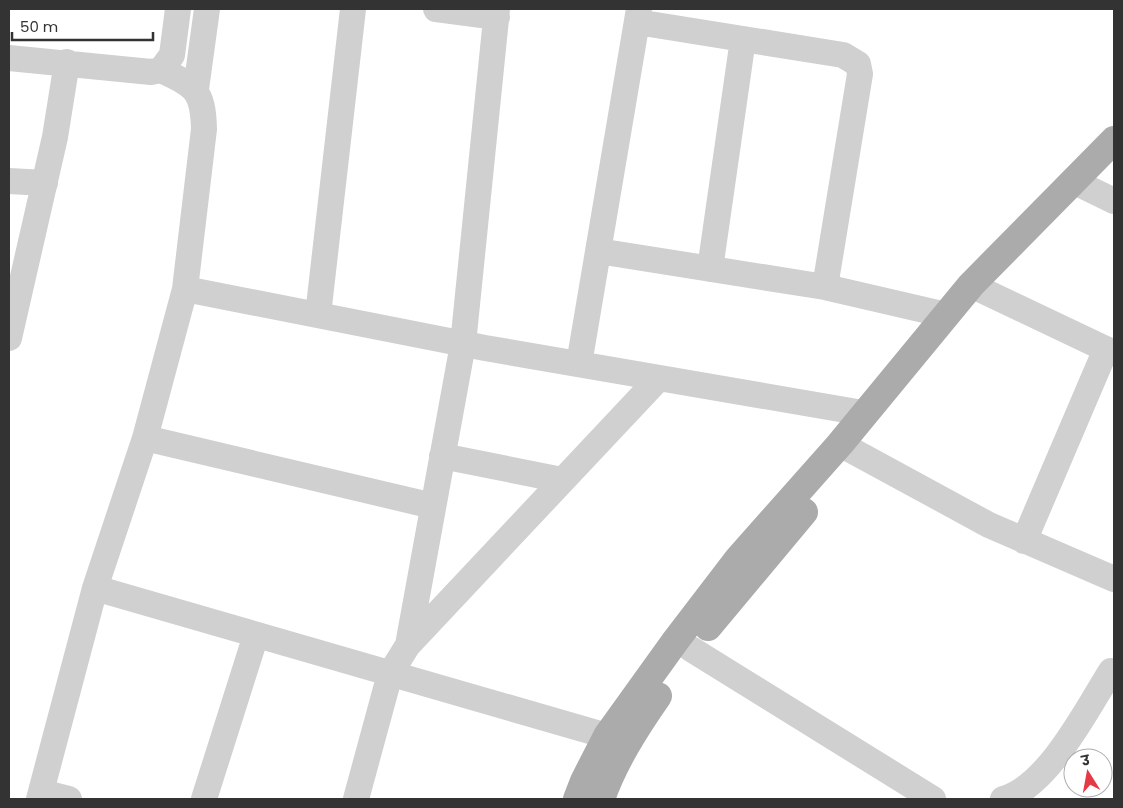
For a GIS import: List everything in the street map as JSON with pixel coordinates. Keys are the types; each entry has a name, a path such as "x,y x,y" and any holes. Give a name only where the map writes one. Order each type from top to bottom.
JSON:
{"main road":[{"path":"1092,191 1114,140"},
{"path":"601,799 610,774 617,741 676,640 738,559 847,448 863,413 946,315 1092,191 1114,165"},
{"path":"577,799 617,741 847,448 978,289"}],"street":[{"path":"9,58 67,62 151,72 161,70 168,64 172,55 178,9"},
{"path":"196,89 207,9"},
{"path":"318,315 353,9"},
{"path":"408,645 463,344 497,13 436,9"},
{"path":"579,364 638,15 743,39 843,55 858,64 860,74 825,287"},
{"path":"710,269 743,39"},
{"path":"9,338 45,183 67,62"},
{"path":"69,799 40,795 95,588 145,438 185,289 204,129 202,99 196,89 161,70"},
{"path":"9,181 45,183"},
{"path":"598,251 825,287 946,315"},
{"path":"185,289 463,344 863,413"},
{"path":"978,289 1110,351 1024,541"},
{"path":"356,799 390,674 408,645 659,378"},
{"path":"145,438 433,506"},
{"path":"847,448 989,526 1114,579"},
{"path":"442,456 562,480"},
{"path":"95,588 617,741"},
{"path":"204,799 256,635"},
{"path":"691,648 933,799"},
{"path":"1003,799 1024,790 1044,772 1111,671"}]}
